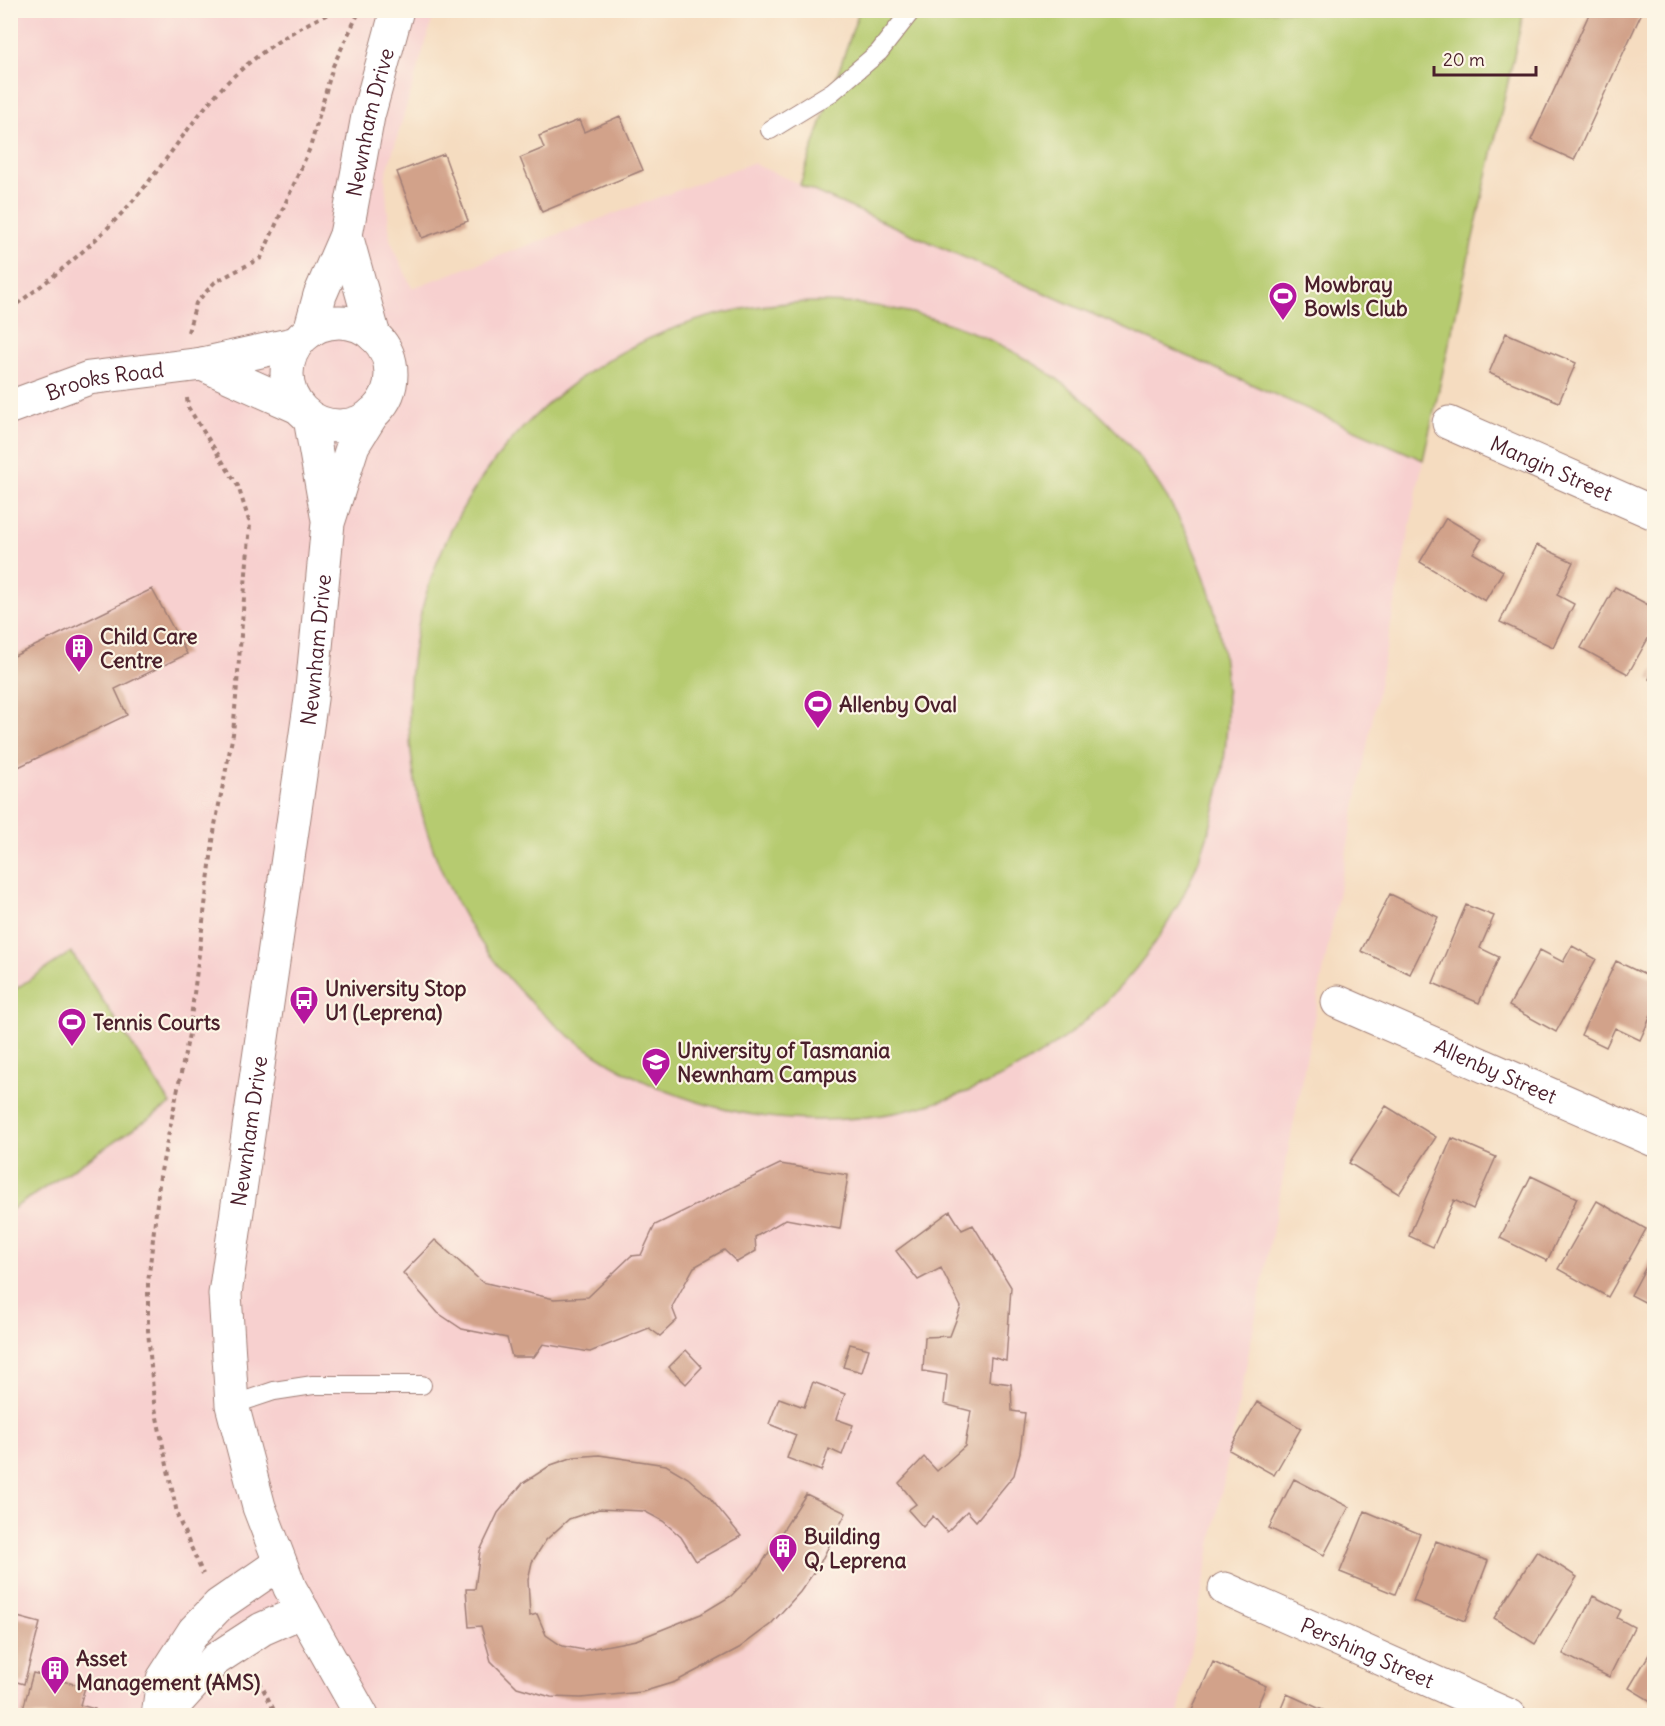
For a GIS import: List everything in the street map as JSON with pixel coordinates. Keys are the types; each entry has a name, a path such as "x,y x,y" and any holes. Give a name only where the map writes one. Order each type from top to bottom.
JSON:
{"street":[{"name":"Newnham Drive","path":"303,338 346,235 368,116 397,10"},
{"name":"Newnham Drive","path":"346,235 374,336"},
{"path":"192,365 304,412 325,425 341,426 358,423 373,413 387,392 390,366 385,350 374,336 360,327 343,322 325,324 303,338 289,359 286,376 290,393 304,412"},
{"name":"Brooks Road","path":"10,406 89,378 192,365 303,338"},
{"name":"Newnham Drive","path":"304,412 328,523"},
{"name":"Newnham Drive","path":"362,1716 303,1611 280,1563 259,1507 232,1405 225,1294 238,1186 311,699 328,523 353,445 373,413"},
{"name":"Mangin Street","path":"1449,423 1654,513"},
{"name":"Allenby Street","path":"1338,1002 1654,1140"},
{"path":"158,1716 163,1679 194,1631 219,1605 280,1563"},
{"name":"Pershing Street","path":"1225,1589 1510,1716"},
{"path":"165,1716 216,1659 261,1629 303,1611"}],"lane":[{"path":"770,130 832,92 879,52 912,10"},
{"path":"232,1405 274,1391 313,1385 422,1384"}],"path":[{"path":"10,309 85,247 130,204 219,90 275,45 305,25 339,10"},
{"path":"207,1580 178,1518 154,1403 148,1330 148,1283 160,1176 189,1034 212,848 234,724 250,524 238,486 188,407 192,365 189,321 196,303 215,282 261,258 310,148 333,66 360,10"},
{"path":"253,1668 277,1716"}],"shaded area":[{"name":"University of Tasmania Newnham Campus","path":"11,11 435,11 385,178 390,239 412,288 752,163 1423,460 1178,1715 11,1716"}],"green space":[{"name":"Mowbray Bowls Club","path":"859,11 1524,11 1423,460 800,185"},
{"name":"Allenby Oval","path":"818,302 858,304 898,310 975,333 1011,350 1045,371 1078,395 1107,422 1134,451 1158,484 1179,518 1196,554 1219,631 1225,671 1227,711 1225,751 1219,791 1196,868 1179,904 1158,938 1134,971 1107,1000 1078,1027 1045,1051 1011,1072 975,1089 898,1112 858,1118 818,1120 778,1118 738,1112 661,1089 625,1072 591,1051 558,1027 529,1000 502,971 478,938 457,904 440,868 417,791 411,751 409,711 411,671 417,631 440,554 457,518 478,484 502,451 529,422 558,395 591,371 625,350 661,333 738,310 778,304"},
{"name":"Tennis Courts","path":"71,952 171,1104 11,1210 11,992"}],"building":[{"path":"1591,10 1643,10 1574,160 1531,140"},
{"path":"620,116 643,170 542,212 520,158 544,148 539,136 579,120 584,132"},
{"path":"444,154 468,221 422,238 397,172"},
{"path":"1506,333 1576,363 1559,402 1489,373"},
{"path":"1446,518 1482,539 1473,553 1503,571 1485,601 1420,562"},
{"path":"1537,545 1573,562 1557,595 1574,604 1553,647 1500,622"},
{"path":"1615,587 1654,608 1654,628 1628,674 1581,648"},
{"name":"Child Care Centre","path":"152,589 187,654 115,689 127,715 10,771 10,658"},
{"path":"1654,668 1654,681 1649,679"},
{"path":"1390,894 1438,917 1410,974 1361,951"},
{"path":"1466,905 1494,916 1480,948 1499,957 1479,1003 1433,983"},
{"path":"1572,946 1596,959 1556,1032 1509,1006 1540,950 1563,962"},
{"path":"1616,961 1654,979 1654,1009 1640,1040 1615,1028 1606,1047 1581,1035"},
{"path":"1386,1106 1436,1137 1399,1194 1349,1163"},
{"path":"1452,1138 1496,1157 1473,1209 1454,1200 1433,1247 1409,1236"},
{"path":"780,1164 848,1175 840,1229 786,1219 755,1237 756,1251 737,1262 724,1250 694,1267 672,1307 677,1320 660,1336 649,1328 590,1352 543,1344 534,1357 512,1357 507,1338 462,1329 438,1313 403,1273 435,1240 482,1282 554,1299 588,1297 631,1256 641,1255 655,1225"},
{"path":"1531,1176 1577,1198 1547,1261 1500,1238"},
{"path":"1597,1201 1646,1229 1608,1297 1558,1269"},
{"name":"Building Q, Leprena","path":"950,1211 962,1230 973,1225 1011,1287 1006,1361 991,1357 989,1381 1011,1384 1012,1411 1025,1413 1020,1452 1014,1475 976,1521 967,1511 947,1532 933,1516 923,1527 908,1510 916,1504 899,1483 924,1457 937,1471 965,1446 971,1411 944,1404 947,1375 923,1371 925,1337 950,1336 961,1307 941,1268 918,1280 896,1251"},
{"path":"1654,1252 1654,1307 1631,1295"},
{"path":"850,1344 869,1349 862,1372 843,1367"},
{"path":"686,1350 702,1367 686,1384 669,1367"},
{"name":"Building Q, Leprena","path":"813,1382 845,1394 836,1419 853,1425 842,1455 829,1449 821,1471 787,1458 796,1435 769,1424 779,1398 804,1407"},
{"path":"1257,1402 1301,1428 1274,1475 1229,1450"},
{"name":"Building Q, Leprena","path":"599,1455 666,1465 688,1478 710,1498 741,1536 696,1561 681,1537 663,1521 644,1511 599,1509 569,1519 546,1540 532,1562 528,1580 530,1616 537,1614 546,1635 562,1646 584,1650 636,1640 701,1614 731,1596 759,1568 806,1494 846,1513 819,1565 800,1592 771,1624 739,1648 675,1682 642,1692 581,1698 551,1697 517,1687 491,1661 481,1626 469,1627 466,1589 475,1589 480,1551 498,1513 523,1483 551,1465 574,1457"},
{"path":"1294,1479 1349,1507 1324,1555 1269,1528"},
{"path":"1365,1511 1420,1534 1395,1594 1340,1572"},
{"path":"1436,1541 1488,1561 1465,1621 1413,1601"},
{"path":"1537,1551 1577,1577 1535,1644 1494,1618"},
{"path":"1593,1596 1621,1610 1617,1618 1634,1627 1609,1677 1563,1654"},
{"name":"Asset Management (AMS)","path":"10,1615 40,1623 24,1684 10,1680"},
{"path":"1654,1646 1654,1703 1629,1688"},
{"path":"1213,1662 1266,1686 1253,1716 1189,1716"},
{"name":"Asset Management (AMS)","path":"33,1673 85,1687 80,1705 95,1709 93,1716 21,1716"},
{"path":"1287,1694 1336,1716 1278,1716"}],"place":[{"name":"Mowbray Bowls Club","path":"1283,322"},
{"name":"Child Care Centre","path":"79,674"},
{"name":"Allenby Oval","path":"818,730"},
{"name":"University Stop U1 (Leprena)","path":"304,1026"},
{"name":"Tennis Courts","path":"72,1048"},
{"name":"University of Tasmania Newnham Campus","path":"656,1088"},
{"name":"Building Q, Leprena","path":"783,1574"},
{"name":"Asset Management (AMS)","path":"55,1696"}]}
